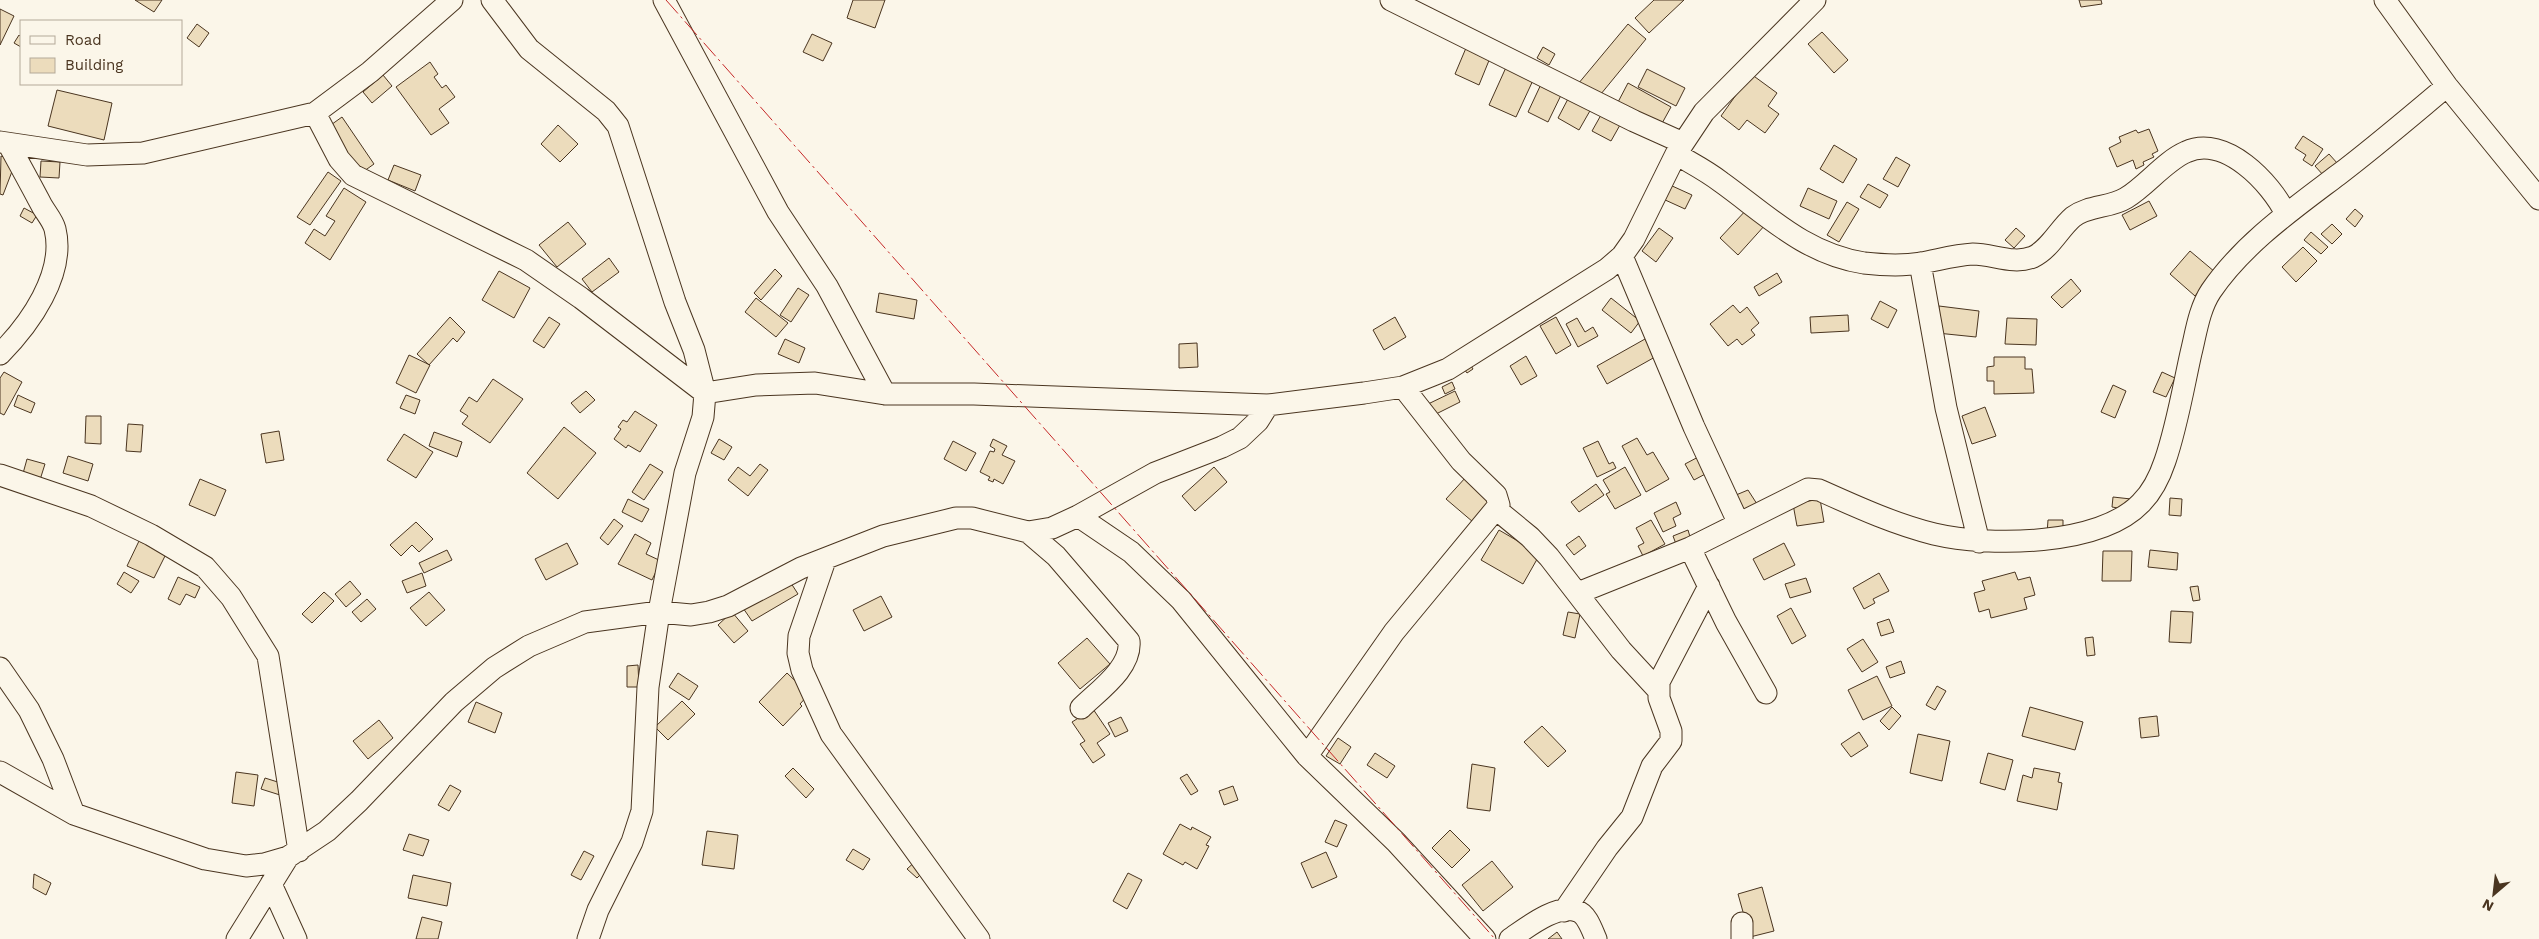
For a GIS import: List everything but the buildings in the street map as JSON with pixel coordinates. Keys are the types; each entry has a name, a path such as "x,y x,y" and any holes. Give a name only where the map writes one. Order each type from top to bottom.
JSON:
{"street":[{"path":"5,144 87,155 143,153 315,113 370,72 452,0"},
{"path":"492,0 529,49 606,111 618,126 624,139 676,302 694,350 705,393 704,417 685,473 659,612 648,686 642,810 632,842 598,910 588,939"},
{"path":"664,0 760,180 827,286 885,394"},
{"path":"1391,0 1634,121 1680,148 1720,181 1805,244 1863,263 1886,265 1920,263 1974,254 2017,260 2033,257 2049,245 2074,216 2092,208 2124,199 2184,152 2198,147 2229,155 2256,172 2277,195 2286,214"},
{"path":"315,113 339,158 353,175 526,260 581,298 705,393 756,385 815,383 885,394 984,394 1268,405 1403,387 1456,364 1567,296 1622,256 1634,239 1680,148 1704,112 1815,0"},
{"path":"2385,0 2447,86 2539,199"},
{"path":"1578,593 1690,548 1795,493 1814,488 1892,522 1935,534 1979,542 2048,538 2088,533 2117,520 2141,504 2156,484 2165,461 2198,322 2209,294 2233,265 2286,214 2339,174 2447,86"},
{"path":"0,354 24,326 46,289 54,272 56,249 55,229 5,144"},
{"path":"1622,256 1694,427 1738,522"},
{"path":"1920,263 1946,408 1979,542"},
{"path":"1307,756 1394,632 1496,509 1499,502 1496,495 1461,461 1403,387"},
{"path":"236,939 271,884 294,854 359,801 454,702 494,668 529,646 585,622 659,612 691,615 709,612 728,606 801,568 883,536 956,518 980,519 1028,532 1052,528 1078,516 1155,473 1240,438 1258,422 1268,405"},
{"path":"0,475 90,506 151,535 205,567 230,597 268,656 294,854"},
{"path":"1496,509 1530,536 1578,593 1621,650 1657,689 1671,731 1670,741 1652,766 1632,817 1606,848 1564,911"},
{"path":"1078,516 1131,552 1175,594 1307,756 1396,842 1484,939"},
{"path":"1028,532 1069,569 1129,641 1130,652 1124,664 1081,708"},
{"path":"1690,548 1766,693"},
{"path":"824,560 799,636 798,652 802,670 831,734 979,939"},
{"path":"1657,689 1709,586"},
{"path":"0,668 29,710 53,759 74,814"},
{"path":"0,772 74,814 205,859 246,866 264,864 294,854"},
{"path":"271,884 296,939"},
{"path":"1510,939 1532,923 1564,911 1578,911 1586,918 1596,939"}],"power":[{"path":"666,0 1495,939"}]}
